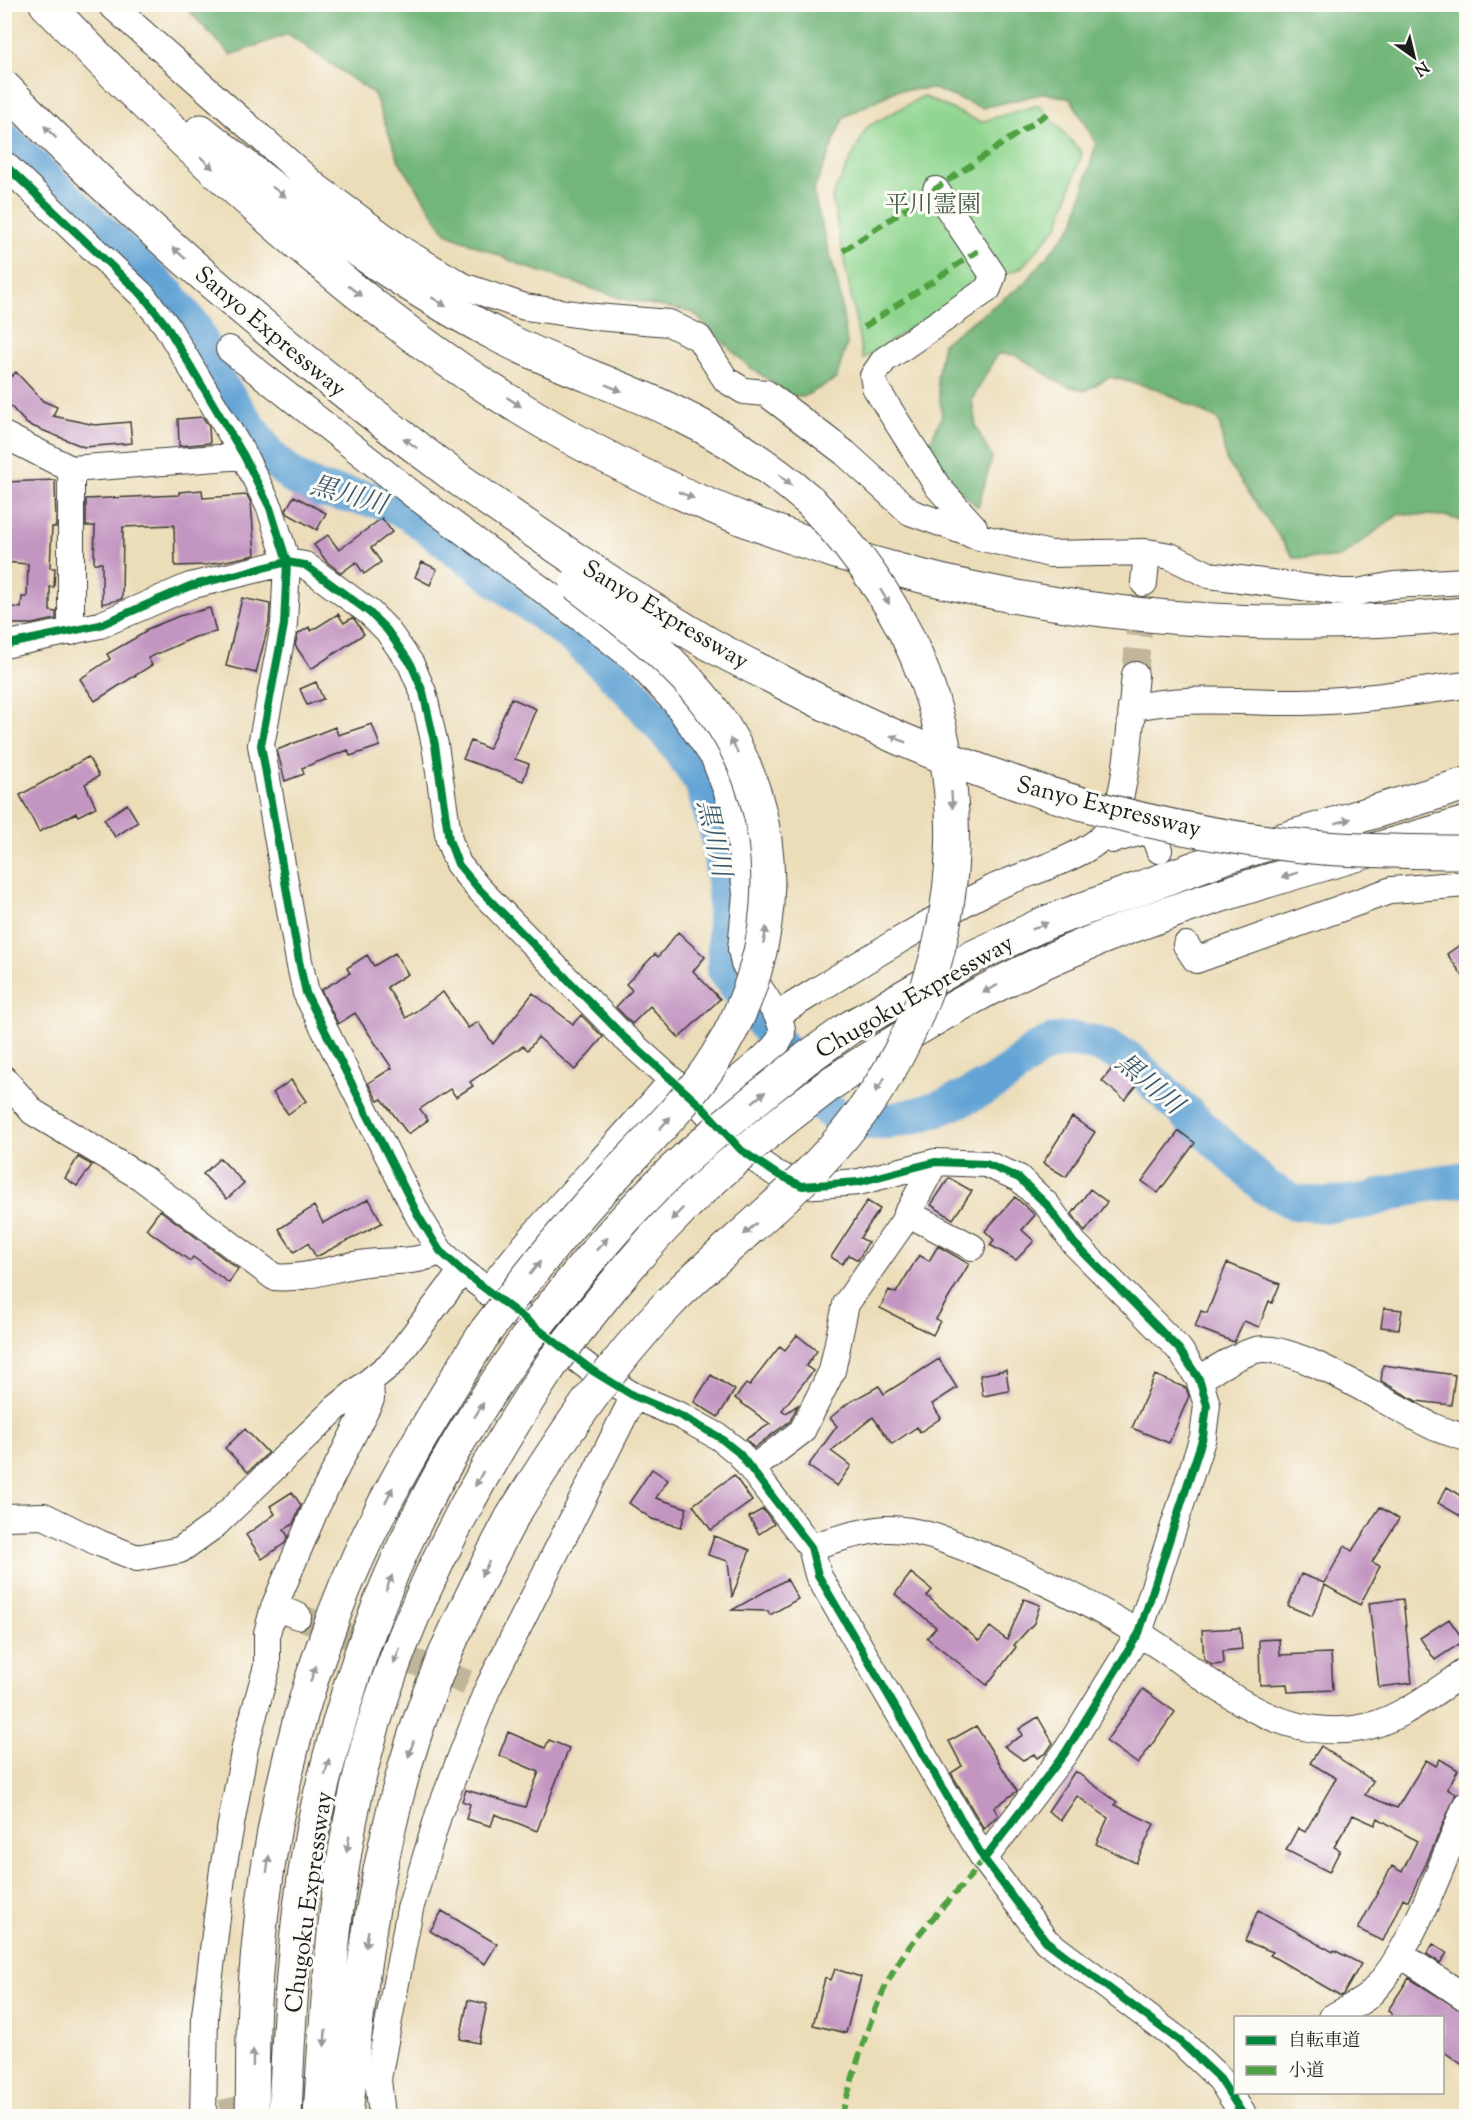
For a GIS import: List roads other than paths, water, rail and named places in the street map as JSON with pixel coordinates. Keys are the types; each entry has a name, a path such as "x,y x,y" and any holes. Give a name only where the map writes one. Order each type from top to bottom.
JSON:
{"highway":[{"path":"46,4 152,111 314,260 416,337 536,417 676,492 750,522 849,556 933,578 1086,610 1164,618 1336,624 1467,614"},
{"path":"58,4 172,107 259,178 340,239 446,307 500,337 673,411 727,439 772,469 810,501 843,536 872,576 900,623 925,676 941,726 952,794 954,849 948,908 937,960 918,1016 891,1068 857,1120 814,1169 669,1303 631,1346 562,1437 512,1517 451,1640 425,1707 394,1806 367,1936 346,2116"},
{"name":"Sanyo Expressway","path":"4,87 92,173 289,348 457,478 586,567 708,643 839,712 966,767 1091,806 1250,839 1322,848 1467,852"},
{"path":"220,2115 254,2005 259,1930 281,1795 301,1712 329,1628 393,1486 429,1421 486,1331 567,1230 653,1136 716,1058 746,999 760,960 768,918 769,873 764,829 753,790 736,750 714,713 685,677 653,645 613,612 503,531 457,478"},
{"name":"Chugoku Expressway","path":"285,2116 294,1984 310,1845 345,1702 380,1607 423,1509 453,1451 526,1339 594,1253 642,1200 703,1144 807,1058 849,1028 971,958 1046,923 1222,858 1467,784"},
{"name":"Chugoku Expressway","path":"320,2116 326,2014 338,1903 353,1809 374,1723 406,1632 451,1533 483,1472 555,1359 616,1281 674,1217 755,1142 833,1082 942,1013 1052,959 1210,898 1467,823"}],"street":[{"path":"110,4 317,187 404,251 463,286 525,307 596,317 669,323 699,338 726,380 744,391 765,393 845,453 910,512 972,535 1050,554 1147,552 1170,556 1209,575 1341,592 1358,592 1394,585 1467,581"},
{"path":"4,164 143,296 166,325 244,456 270,508 287,562 284,625 261,745 301,972 306,993 315,1012 419,1217 440,1251 487,1292 593,1371 634,1396 681,1416 719,1437 739,1453 811,1547 818,1575 984,1859 1046,1941 1181,2042 1228,2074 1234,2090"},
{"path":"936,190 993,274 988,289 884,360 873,376 875,387 938,487 974,527 972,535"},
{"path":"229,349 415,496 635,660 675,702 714,758 727,792 740,839 746,894 741,948 744,964 782,1025 781,1037 770,1052 702,1107"},
{"path":"4,435 71,469 244,456"},
{"path":"71,469 71,632"},
{"path":"1144,583 1147,552"},
{"path":"4,645 100,625 190,586 287,562 305,565 369,612 387,630 411,664 423,692 435,745 449,840 458,864 478,888 624,1037 702,1107 741,1150 775,1173 802,1186 859,1182 935,1162 986,1164 1019,1178 1047,1205 1074,1243 1179,1349 1199,1379 1207,1406 1203,1437 1139,1633 1065,1753 984,1859"},
{"path":"777,1015 935,919 992,888 1084,850 1104,835 1120,803 1135,675"},
{"path":"1131,708 1177,701 1303,702 1385,696 1467,685"},
{"path":"1104,835 1112,840 1146,831 1154,836 1159,850"},
{"path":"1186,945 1196,960 1392,890 1467,884"},
{"path":"4,1079 33,1112 142,1178 274,1277 296,1279 365,1263 426,1259 440,1251"},
{"path":"487,1292 521,1247 636,1123 672,1080"},
{"path":"752,1469 801,1431 832,1371 846,1304 908,1213 935,1162"},
{"path":"908,1213 972,1247"},
{"path":"4,1517 44,1516 99,1544 137,1558 180,1550 214,1526 334,1409 393,1362 462,1271"},
{"path":"1199,1379 1258,1350 1275,1350 1329,1371 1433,1427 1467,1438"},
{"path":"220,2115 205,2015 223,1869 245,1747 267,1666 267,1633 274,1607 316,1508 370,1399 370,1380"},
{"path":"382,2116 373,2080 410,1909 478,1686 634,1396"},
{"path":"811,1547 840,1538 887,1529 924,1534 1027,1573 1139,1633 1247,1707 1295,1726 1326,1731 1356,1729 1385,1720 1466,1679"},
{"path":"274,1607 298,1616"},
{"path":"1334,2016 1366,1998 1387,1976 1400,1954 1467,1805"},
{"path":"1400,1954 1467,1998"},
{"path":"1236,2094 1244,2116"}],"waterway":[{"name":"黒川川","path":"4,139 170,297 194,328 219,384 269,456 295,478 319,490 381,501 409,513 580,642 632,692 675,743 702,782 719,838 725,890 725,970 822,1104 836,1116 860,1122 880,1122 924,1113 985,1088 1047,1044 1075,1040 1098,1044 1127,1058 1267,1188 1294,1202 1326,1205 1366,1201 1417,1186 1466,1179"}],"tunnel":[{"path":"1135,675 1142,596"},
{"path":"298,1616 468,1683"},
{"path":"221,2113 338,2088"}],"park label":[{"name":"平川霊園","path":"933,204"}]}
